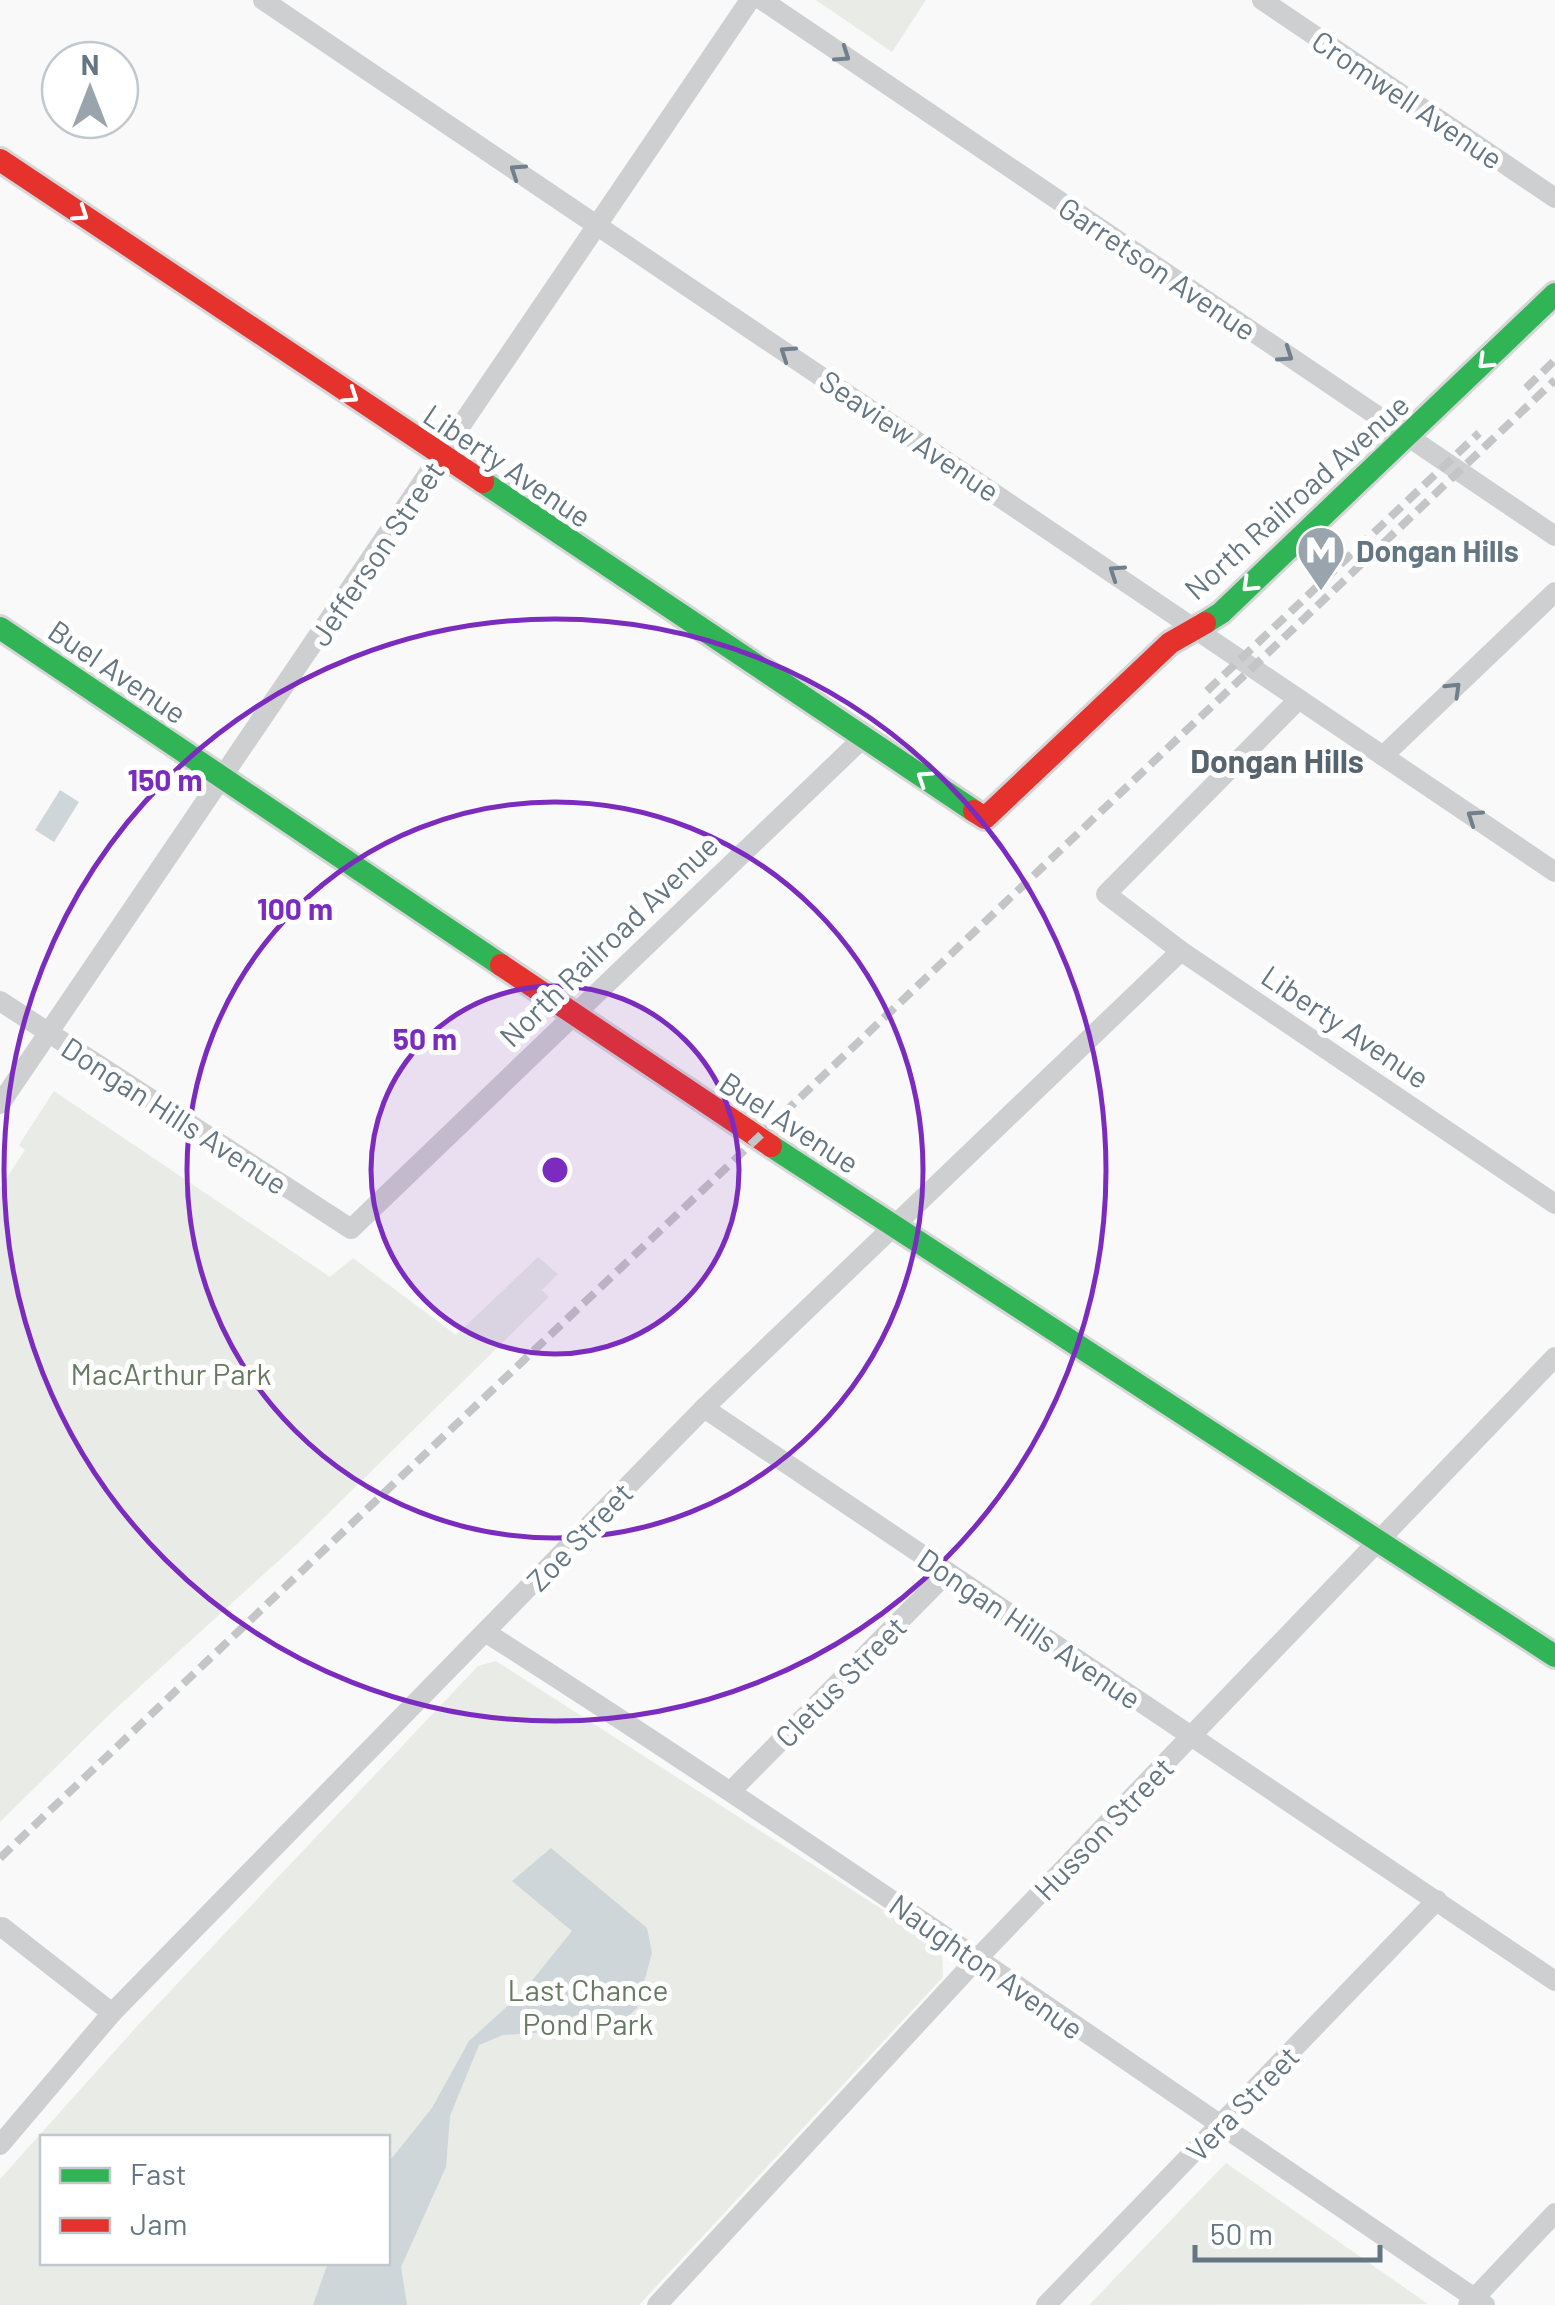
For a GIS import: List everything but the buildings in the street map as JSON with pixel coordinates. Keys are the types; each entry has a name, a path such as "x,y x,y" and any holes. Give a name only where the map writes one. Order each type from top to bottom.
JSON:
{"street":[{"name":"Seaview Avenue","path":"263,0 1555,872"},
{"name":"Jefferson Street","path":"0,1104 750,0"},
{"name":"Garretson Avenue","path":"762,0 1555,536"},
{"name":"Cromwell Avenue","path":"1262,0 1555,198"},
{"name":"Liberty Avenue","path":"0,160 986,818"},
{"name":"North Railroad Avenue","path":"986,818 1170,643 1220,613 1555,294"},
{"path":"1383,756 1555,592"},
{"name":"Buel Avenue","path":"0,628 575,1014 1555,1656"},
{"name":"Liberty Avenue","path":"1299,699 1106,894 1181,951 1555,1204"},
{"name":"North Railroad Avenue","path":"351,1229 863,738"},
{"name":"Zoe Street","path":"0,2144 112,2013 704,1408 1181,951"},
{"name":"Dongan Hills Avenue","path":"0,1001 351,1229"},
{"name":"Husson Street","path":"657,2305 976,1960 1555,1356"},
{"name":"Dongan Hills Avenue","path":"704,1408 1555,1981"},
{"name":"Cletus Street","path":"733,1789 948,1572"},
{"name":"Naughton Avenue","path":"486,1632 733,1789 1476,2303"},
{"name":"Vera Street","path":"1046,2305 1438,1900"},
{"path":"2,1927 112,2013"},
{"path":"1476,2303 1555,2213"}],"green space":[{"path":"816,0 926,0 892,52"},
{"name":"MacArthur Park","path":"54,1091 330,1277 353,1258 456,1335 538,1257 558,1274 542,1290 549,1297 296,1545 112,1712 0,1822 0,1188 25,1150 19,1145"},
{"name":"Last Chance Pond Park","path":"496,1661 942,1951 943,1977 639,2305 0,2305 0,2179 140,2023 478,1666"},
{"path":"1226,2163 1428,2304 1089,2305"}],"shaded area":[{"path":"60,790 79,802 54,842 35,830"},
{"path":"551,1848 647,1928 652,1953 637,2008 616,2028 503,2035 479,2045 450,2116 446,2167 401,2267 407,2305 313,2305 327,2265 390,2265 390,2160 432,2108 469,2041 522,1993 572,1931 512,1881"}],"railway":[{"path":"1526,388 1555,360"},
{"path":"0,1858 1555,380"},
{"path":"1207,691 1479,433"}],"traffic: fast":[{"path":"1205,623 1221,613 1555,294"},
{"path":"483,482 974,811"},
{"path":"0,628 501,965"},
{"path":"771,1146 1555,1656"}],"traffic: jam":[{"path":"0,160 483,482"},
{"path":"974,811 985,818 1170,643 1205,623"},
{"path":"501,965 771,1146"}],"place":[{"name":"Dongan Hills","path":"1321,592"}],"district":[{"name":"Dongan Hills","path":"1277,760"}]}
